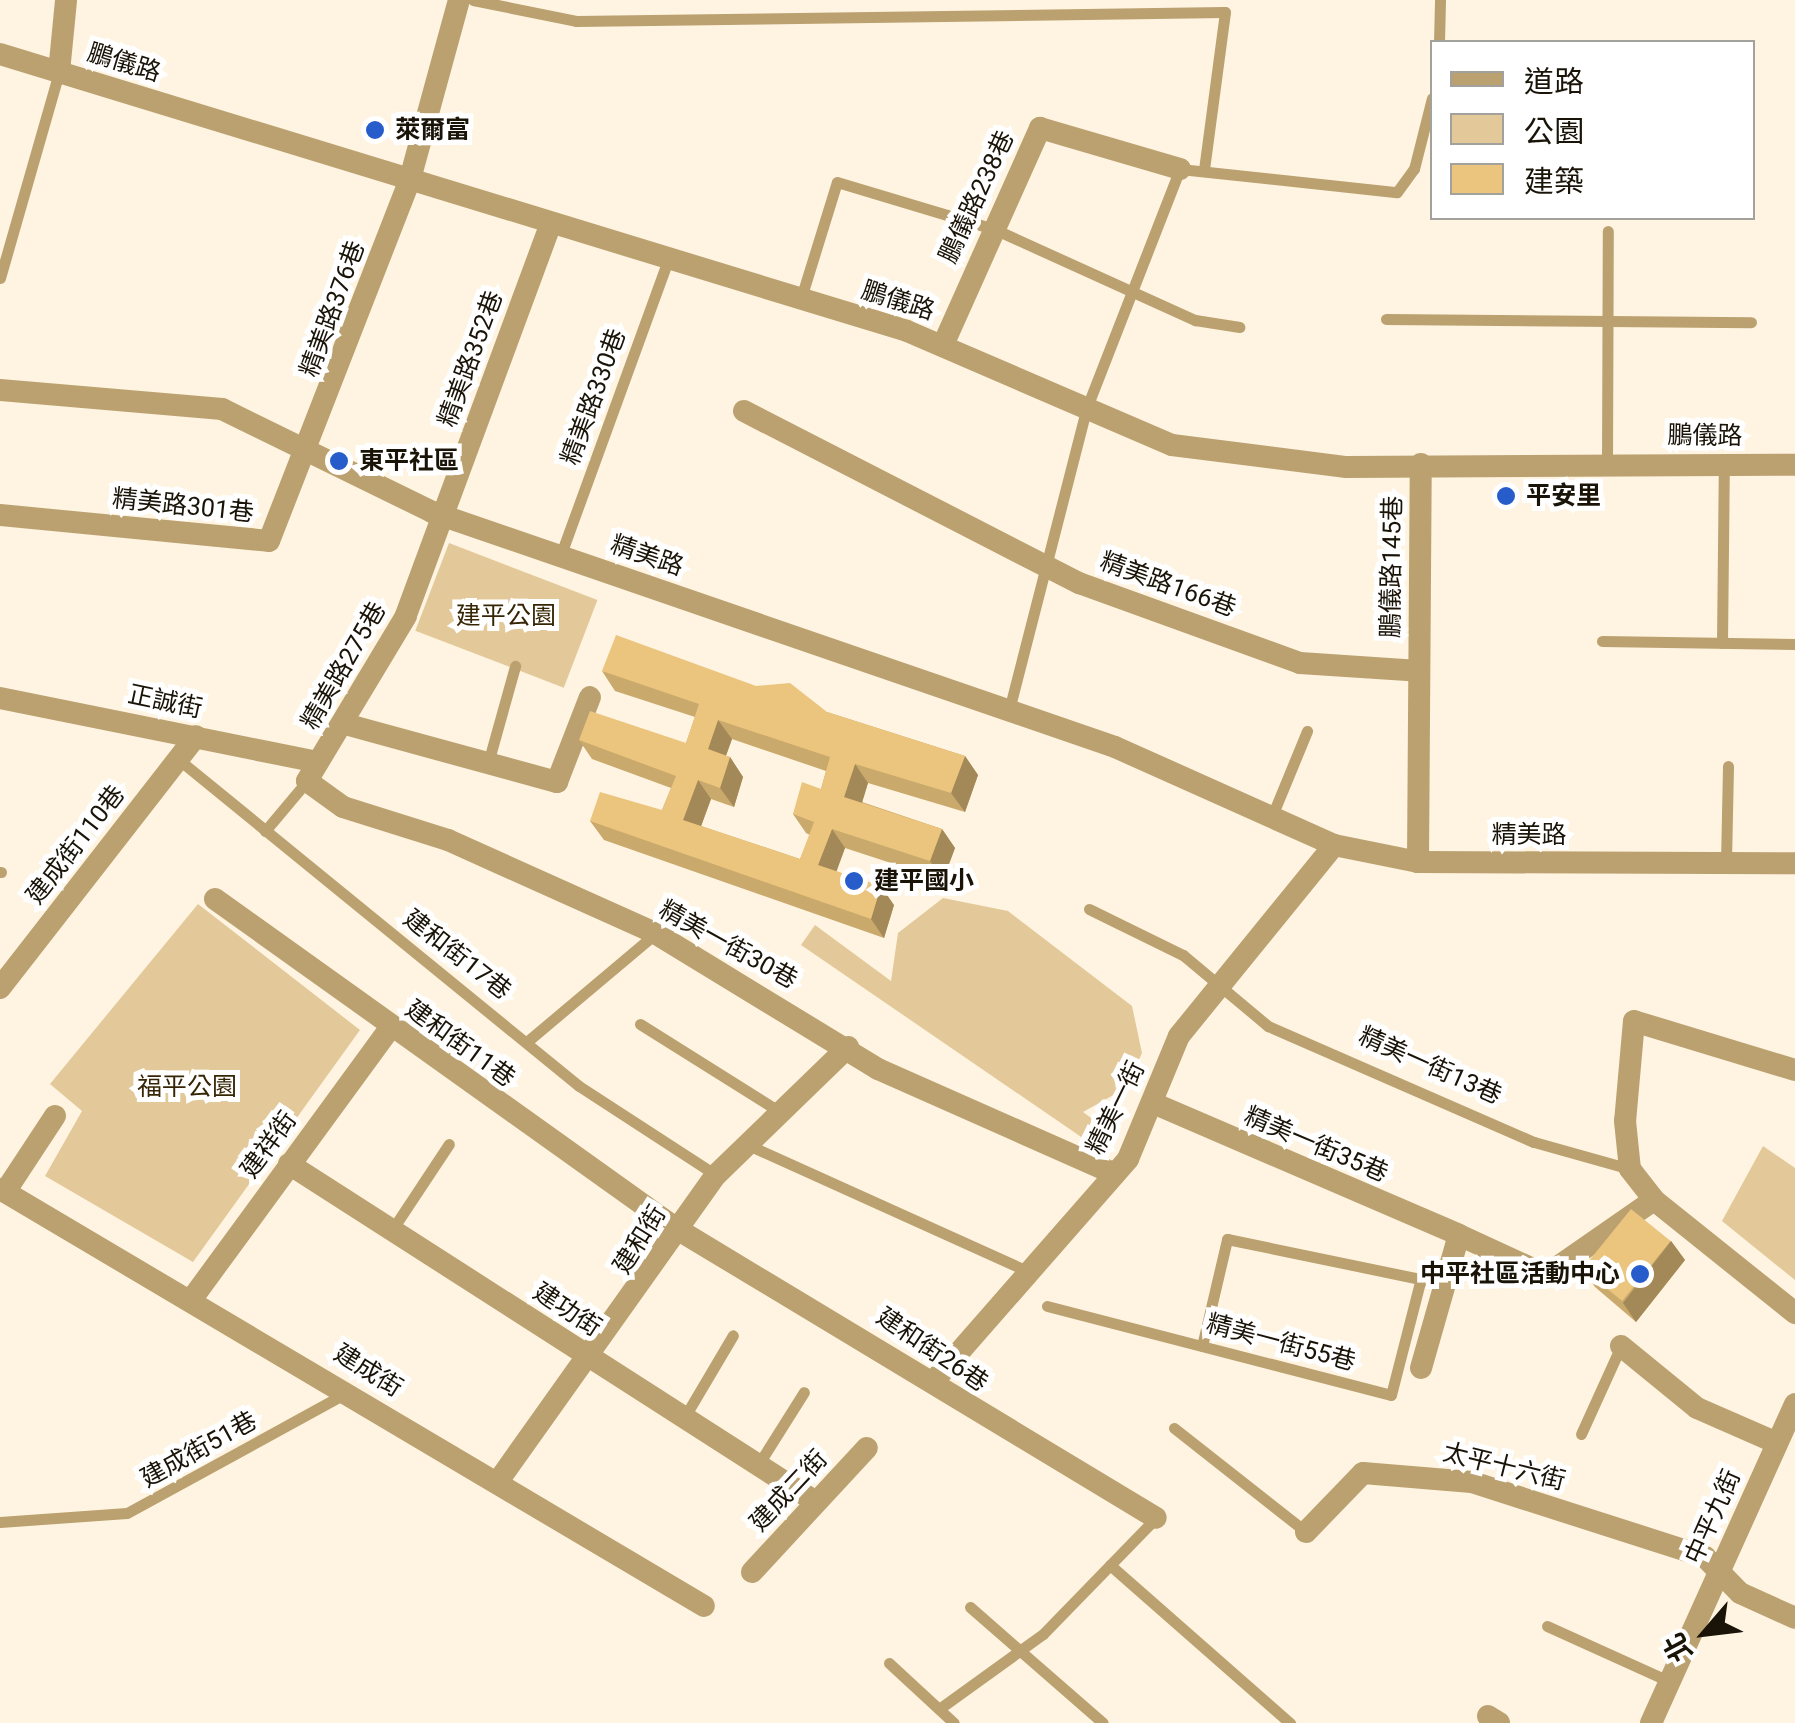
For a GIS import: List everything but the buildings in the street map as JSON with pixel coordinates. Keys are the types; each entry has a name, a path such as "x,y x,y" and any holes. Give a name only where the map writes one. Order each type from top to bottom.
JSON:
{"street":[{"path":"59,72 66,0"},
{"name":"精美路376巷","path":"308,457 410,179 459,0"},
{"name":"鵬儀路","path":"0,54 670,256 943,345 1172,445 1347,467 1795,465"},
{"name":"鵬儀路238巷","path":"943,345 1040,128 1180,169"},
{"name":"精美路352巷","path":"442,515 551,223"},
{"name":"精美路","path":"0,390 197,402 294,440 308,457 442,515 1009,710 1272,816 1334,846 1418,862 1795,862"},
{"name":"精美路166巷","path":"744,411 1039,566 1300,663 1418,671"},
{"name":"精美路301巷","path":"0,515 252,544 268,541 308,457"},
{"name":"鵬儀路145巷","path":"1418,671 1421,464"},
{"name":"精美路275巷","path":"312,772 345,724 406,616 442,515"},
{"path":"1418,671 1418,862"},
{"path":"345,724 557,782 590,697"},
{"name":"正誠街","path":"0,698 196,736 312,772"},
{"name":"建成街110巷","path":"0,988 196,736"},
{"name":"精美一街30巷","path":"312,772 342,807 448,840 655,933 848,1047 1115,1174"},
{"name":"精美一街","path":"933,1382 1034,1274 1115,1174 1153,1103 1179,1036 1334,846"},
{"name":"建和街11巷","path":"214,899 677,1229"},
{"path":"1795,1070 1634,1021 1630,1169 1654,1200 1795,1312"},
{"name":"建祥街","path":"194,1296 390,1028"},
{"name":"建和街","path":"499,1480 592,1359 716,1175 778,1110 848,1047"},
{"name":"精美一街35巷","path":"1153,1103 1546,1276 1654,1200"},
{"path":"2,1190 54,1116"},
{"name":"建功街","path":"289,1164 816,1502"},
{"name":"建成街","path":"2,1190 194,1296 704,1606"},
{"name":"建和街26巷","path":"677,1229 1156,1518"},
{"path":"1421,1368 1430,1282 1459,1235"},
{"path":"1622,1346 1696,1408 1777,1443"},
{"name":"中平九街","path":"1651,1723 1795,1404"},
{"name":"建成二街","path":"752,1572 867,1448"},
{"name":"太平十六街","path":"1306,1532 1342,1484 1392,1471 1472,1482 1638,1532 1705,1558 1717,1576 1795,1618"}],"lane":[{"path":"473,0 576,21 1225,12 1204,170"},
{"path":"1439,40 1440,0"},
{"path":"0,278 59,72"},
{"path":"1009,710 1039,566 1087,407 1180,169 1398,192 1414,169 1430,106"},
{"path":"801,298 837,182 994,228 1194,320 1239,326"},
{"path":"1607,463 1608,231"},
{"name":"精美路330巷","path":"560,554 670,256"},
{"path":"1386,319 1750,322"},
{"path":"1722,643 1724,464"},
{"path":"1602,641 1795,644"},
{"path":"488,763 515,666"},
{"path":"1272,816 1306,730"},
{"name":"建和街17巷","path":"178,759 529,1040 579,1086 716,1175"},
{"path":"1726,862 1728,766"},
{"name":"精美路275巷","path":"265,830 312,772"},
{"name":"精美一街13巷","path":"1089,909 1183,955 1268,1026 1534,1142 1630,1169"},
{"path":"529,1040 655,933"},
{"path":"640,1024 778,1110"},
{"path":"392,1230 449,1144"},
{"path":"746,1144 1034,1274"},
{"path":"1202,1346 1226,1240 1430,1282"},
{"name":"精美一街55巷","path":"1047,1306 1391,1395 1430,1282"},
{"path":"684,1418 733,1335"},
{"path":"1580,1434 1622,1346"},
{"name":"建成街51巷","path":"0,1522 127,1513 350,1391"},
{"path":"758,1465 804,1392"},
{"name":"太平十六街","path":"1174,1428 1306,1532"},
{"path":"939,1709 1023,1649 1156,1518"},
{"path":"1110,1565 1290,1723"},
{"path":"970,1607 1023,1649 1103,1723"},
{"path":"1547,1626 1669,1680"},
{"path":"889,1662 954,1723"}],"green space":[{"name":"建平公園","path":"449,543 597,600 564,688 415,631"},
{"path":"943,898 1008,911 1132,1006 1142,1053 1126,1088 1083,1112 1102,1126 1090,1143 801,945 815,925 891,981 898,933"},
{"name":"福平公園","path":"198,904 360,1030 193,1262 45,1176 82,1111 50,1084"},
{"path":"1763,1146 1795,1168 1795,1280 1722,1221"}],"place":[{"name":"萊爾富","path":"375,130"},
{"name":"東平社區","path":"339,461"},
{"name":"平安里","path":"1506,496"},
{"name":"建平國小","path":"854,881"},
{"name":"中平社區活動中心","path":"1640,1274"}]}
